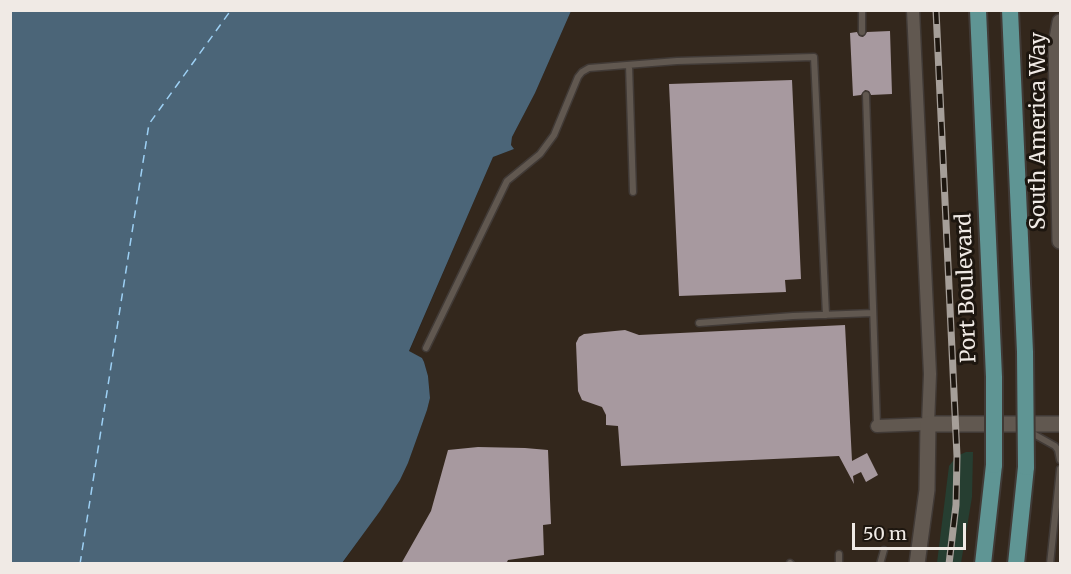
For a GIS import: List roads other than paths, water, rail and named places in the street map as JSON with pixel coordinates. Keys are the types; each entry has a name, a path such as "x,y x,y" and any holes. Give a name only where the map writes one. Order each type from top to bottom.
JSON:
{"main road":[{"name":"Port Boulevard","path":"978,10 993,368 994,465 983,564"},
{"path":"1010,10 1025,352 1026,467 1016,564"}],"street":[{"path":"913,10 930,374 927,490 917,564"},
{"name":"South America Way","path":"1060,21 1058,44 1060,241"},
{"path":"877,426 1060,424"}],"lane":[{"path":"862,10 862,32"},
{"path":"1057,10 1060,21"},
{"path":"426,348 507,181 540,154 554,135 578,77 589,68 677,61 814,57 825,315"},
{"path":"630,65 633,192"},
{"path":"866,95 877,426"},
{"path":"699,323 873,313"},
{"path":"1014,423 1055,446 1060,460"},
{"path":"1050,564 1060,469"},
{"path":"880,564 884,550"},
{"path":"839,554 840,564"}],"water":[{"path":"10,11 571,11 535,93 512,137 511,145 514,149 493,157 409,351 422,358 424,362 430,398 408,463 380,511 342,563 11,563"}],"railway":[{"path":"936,10 957,456 956,505 949,564"}]}
